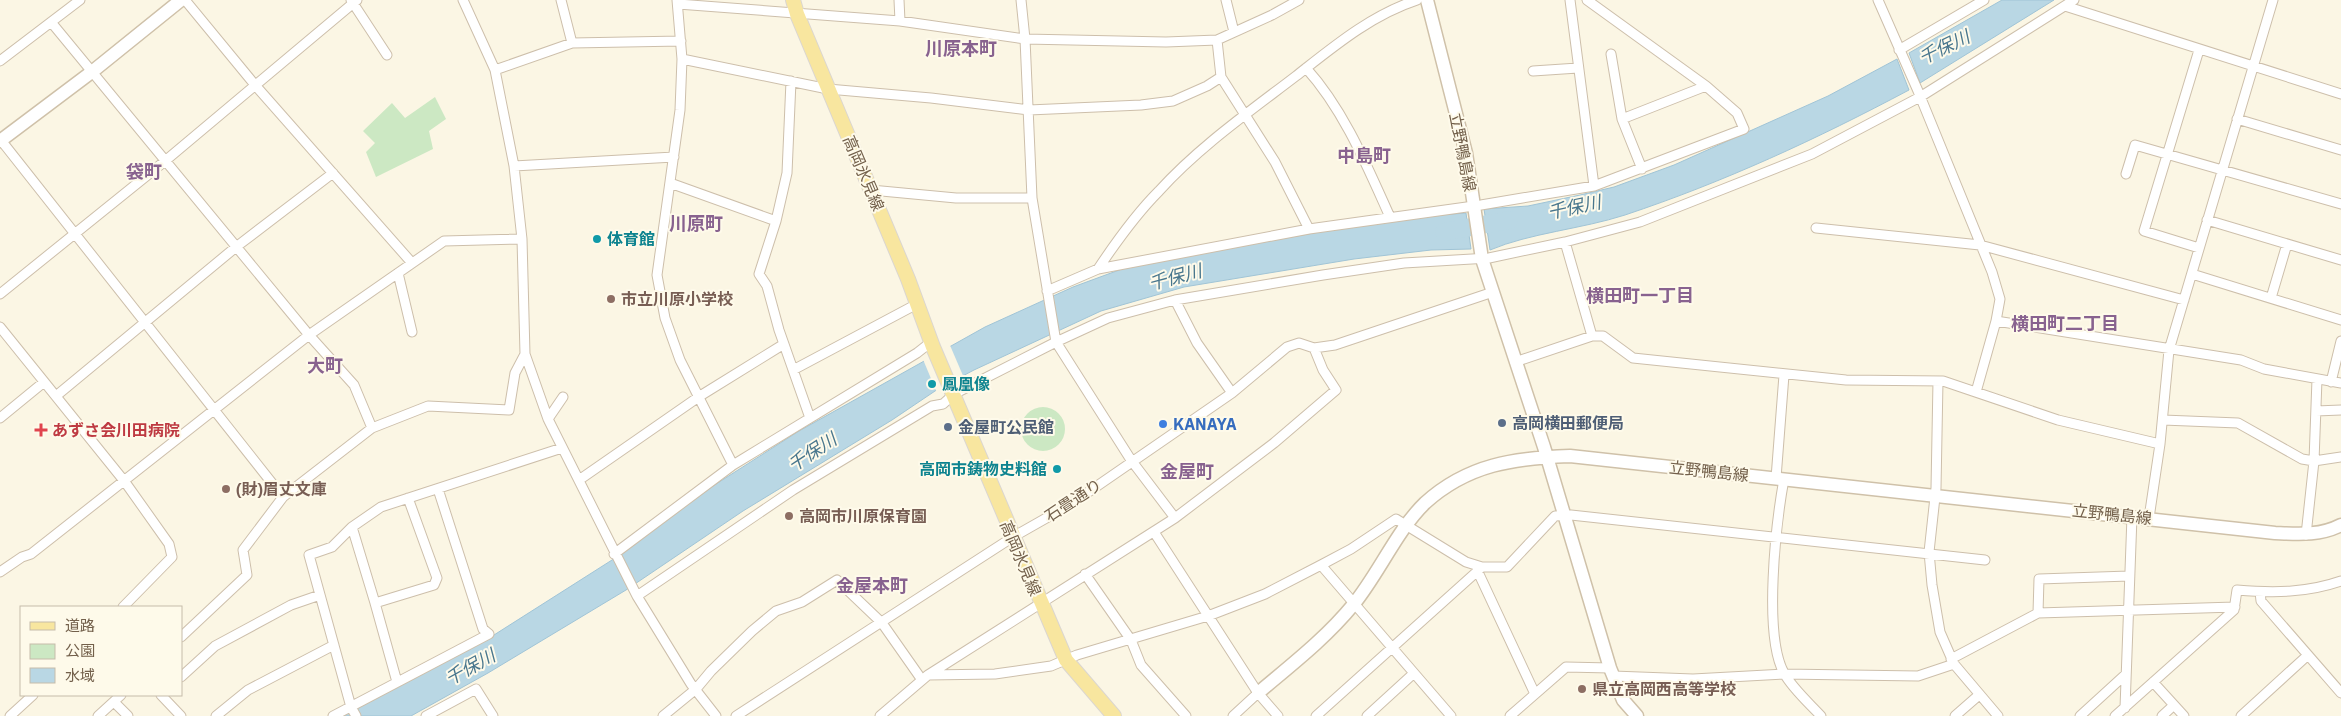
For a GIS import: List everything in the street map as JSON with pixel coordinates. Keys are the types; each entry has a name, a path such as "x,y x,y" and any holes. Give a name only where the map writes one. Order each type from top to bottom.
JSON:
{"main road":[{"path":"0,140 93,71 180,0"},
{"name":"高岡氷見線","path":"794,0 797,14 1040,602 1066,660 1114,716"},
{"name":"立野鴨島線","path":"1426,0 1466,153 1482,257 1547,457 1570,456 2132,516 2239,530 2306,535 2333,530 2341,525"},
{"path":"1258,693 1323,638 1353,604 1425,503 1466,474 1514,459 1547,457 1612,672 1623,700 1637,716"}],"street":[{"path":"0,61 80,0"},
{"path":"185,0 256,85 412,263"},
{"path":"463,0 495,70 514,166 522,239 525,354 548,419 614,554 691,684 716,716"},
{"path":"562,0 572,43"},
{"path":"899,0 900,21"},
{"path":"1021,0 1026,39 1032,198 1055,339 1131,460 1175,518"},
{"path":"1226,0 1234,32"},
{"path":"733,464 680,360 665,318 657,275 680,110 682,59 677,2 797,14 900,21 1026,39 1166,42 1217,40 1272,15 1299,0"},
{"path":"1098,269 1114,245 1158,191 1198,154 1246,114 1372,19 1417,0"},
{"path":"1570,0 1594,186"},
{"path":"1047,294 1098,269 1309,229 1390,217 1474,208 1594,186 1744,128 1737,112 1706,86 1587,0"},
{"path":"1878,0 1919,94 2000,299 1996,321 1976,392"},
{"path":"1900,52 1984,0"},
{"path":"636,594 794,490 932,406 943,404 952,390 1055,339 1108,318 1175,300 1323,274 1404,263 1482,257 1565,242 1640,222 1812,154 1919,94 2074,0"},
{"path":"2149,518 2163,420 2169,350 2273,0"},
{"path":"0,294 165,162 354,1 387,55"},
{"path":"2065,6 2253,68 2341,94"},
{"path":"51,22 309,335 354,385 372,428"},
{"path":"1217,40 1222,76 1275,162 1309,229"},
{"path":"495,70 572,43 681,41"},
{"path":"2199,50 2144,231 2199,248"},
{"path":"1611,54 1622,119 1642,169"},
{"path":"682,59 828,89 931,98 1029,110 1141,105 1173,101 1207,86 1222,76"},
{"path":"1306,68 1326,91 1372,177 1390,217"},
{"path":"1533,71 1578,68"},
{"path":"791,81 787,173 776,221 759,274 767,286 771,305 810,418"},
{"path":"1622,119 1706,86"},
{"path":"2237,119 2341,150"},
{"path":"0,140 73,234 216,410 283,497"},
{"path":"2126,174 2135,145 2341,204"},
{"path":"514,166 674,157"},
{"path":"56,396 236,247 332,173"},
{"path":"670,183 776,221"},
{"path":"871,190 956,198 1032,198"},
{"path":"2207,220 2341,260"},
{"path":"1816,228 1980,245 2184,300"},
{"path":"1,569 31,554 125,482 309,335 444,241 522,239"},
{"path":"1565,242 1592,336"},
{"path":"2270,298 2288,244"},
{"path":"398,273 412,332"},
{"path":"2192,274 2341,320"},
{"name":"石畳通り","path":"736,716 1013,537 1071,504 1131,460 1232,393 1288,347 1300,343 1314,348 1335,345 1493,292"},
{"path":"1175,300 1197,343 1232,393"},
{"path":"794,370 916,304"},
{"path":"1996,321 2169,350 2242,360 2264,369 2341,383"},
{"path":"0,326 125,482 169,544 172,558 124,606"},
{"path":"1515,362 1592,336 1603,336 1633,358 1846,380 1938,381 2058,420 2160,444"},
{"path":"2331,382 2341,341"},
{"path":"579,480 700,396 784,344"},
{"path":"614,554 733,464 932,344"},
{"path":"880,716 925,678 1040,602 1175,518 1274,443 1336,390 1323,370 1314,348"},
{"path":"182,636 247,575 243,550 283,497 372,428 428,406 509,410 515,373 525,354"},
{"path":"1784,374 1778,537 1772,626 1784,674 1821,716"},
{"path":"2306,535 2314,461 2317,380"},
{"path":"1938,381 1934,496 1929,552 1940,632 1952,662 1998,716"},
{"path":"0,418 44,382"},
{"path":"548,419 563,397"},
{"path":"2316,411 2341,410"},
{"path":"2163,420 2238,423 2302,459 2314,461 2341,457"},
{"path":"353,711 309,555 332,547 352,527 381,507 562,448"},
{"path":"333,716 353,711 397,682 489,634 483,629 438,488"},
{"path":"375,604 434,585 436,578 408,498"},
{"path":"1316,716 1480,570 1507,567 1555,516 1563,515 1929,552 1985,560"},
{"path":"2125,708 2127,610 2132,516"},
{"path":"925,678 995,674 1051,666 1208,616 1265,594 1351,549 1396,519 1480,570 1535,694"},
{"path":"352,527 397,682"},
{"path":"1154,532 1258,693 1278,716"},
{"path":"1321,565 1451,716"},
{"path":"1085,574 1131,640 1141,664 1186,716"},
{"path":"2038,613 2039,579 2129,576"},
{"path":"663,716 696,689 745,637 776,611 802,602 837,580 882,623 925,678"},
{"path":"2116,716 2234,610 2237,590 2260,592 2298,591 2322,588 2341,582"},
{"path":"2260,592 2261,601 2341,693"},
{"path":"182,676 215,646 291,604 320,595"},
{"path":"1510,716 1566,667 1693,679 1784,674 1918,676 1952,662 2038,613 2235,607"},
{"path":"216,716 248,690 334,645"},
{"path":"2241,716 2308,655"},
{"path":"1367,716 1413,674"},
{"path":"2080,716 2126,674"},
{"path":"2153,682 2184,716"},
{"path":"426,716 476,689 493,716"},
{"path":"1233,716 1258,693"},
{"path":"1956,716 1980,695"},
{"path":"10,716 32,696"},
{"path":"98,716 120,696"},
{"path":"163,696 181,716"},
{"path":"114,702 128,716"},
{"path":"2162,716 2174,705"}],"green space":[{"path":"435,97 446,119 429,131 433,149 376,177 366,152 375,143 363,131 392,103 405,118"},
{"path":"1047,407 1059,413 1064,420 1064,438 1059,445 1052,450 1039,451 1031,448 1024,441 1021,425 1024,417 1031,410"}],"water":[{"path":"2002,0 2054,0 1920,83 1909,53"},
{"path":"1897,59 1909,90 1840,126 1734,174 1662,202 1608,220 1522,239 1490,250 1484,209 1528,206 1614,187 1674,165 1828,96"},
{"path":"1466,213 1471,249 1431,250 1354,259 1184,287 1101,311 974,370 938,389 892,420 743,511 626,590 488,673 411,716 342,716 494,635 612,560 713,486 799,431 985,327 1073,287 1130,266 1412,217"}],"pier":[{"path":"949,343 964,378 937,393 922,357"}],"waterway":[{"name":"千保川","path":"1444,232 1509,220"}],"place":[{"name":"体育館","path":"597,239"},
{"name":"市立川原小学校","path":"611,299"},
{"name":"鳳凰像","path":"932,384"},
{"name":"高岡横田郵便局","path":"1502,423"},
{"name":"KANAYA","path":"1163,424"},
{"name":"金屋町公民館","path":"948,427"},
{"name":"あずさ会川田病院","path":"41,430"},
{"name":"高岡市鋳物史料館","path":"1057,469"},
{"name":"(財)眉丈文庫","path":"226,489"},
{"name":"高岡市川原保育園","path":"789,516"},
{"name":"県立高岡西高等学校","path":"1582,689"}],"district":[{"name":"川原本町","path":"961,48"},
{"name":"中島町","path":"1364,155"},
{"name":"袋町","path":"144,171"},
{"name":"川原町","path":"696,223"},
{"name":"横田町一丁目","path":"1640,295"},
{"name":"横田町二丁目","path":"2065,323"},
{"name":"大町","path":"325,365"},
{"name":"金屋町","path":"1187,471"},
{"name":"金屋本町","path":"872,585"}]}
